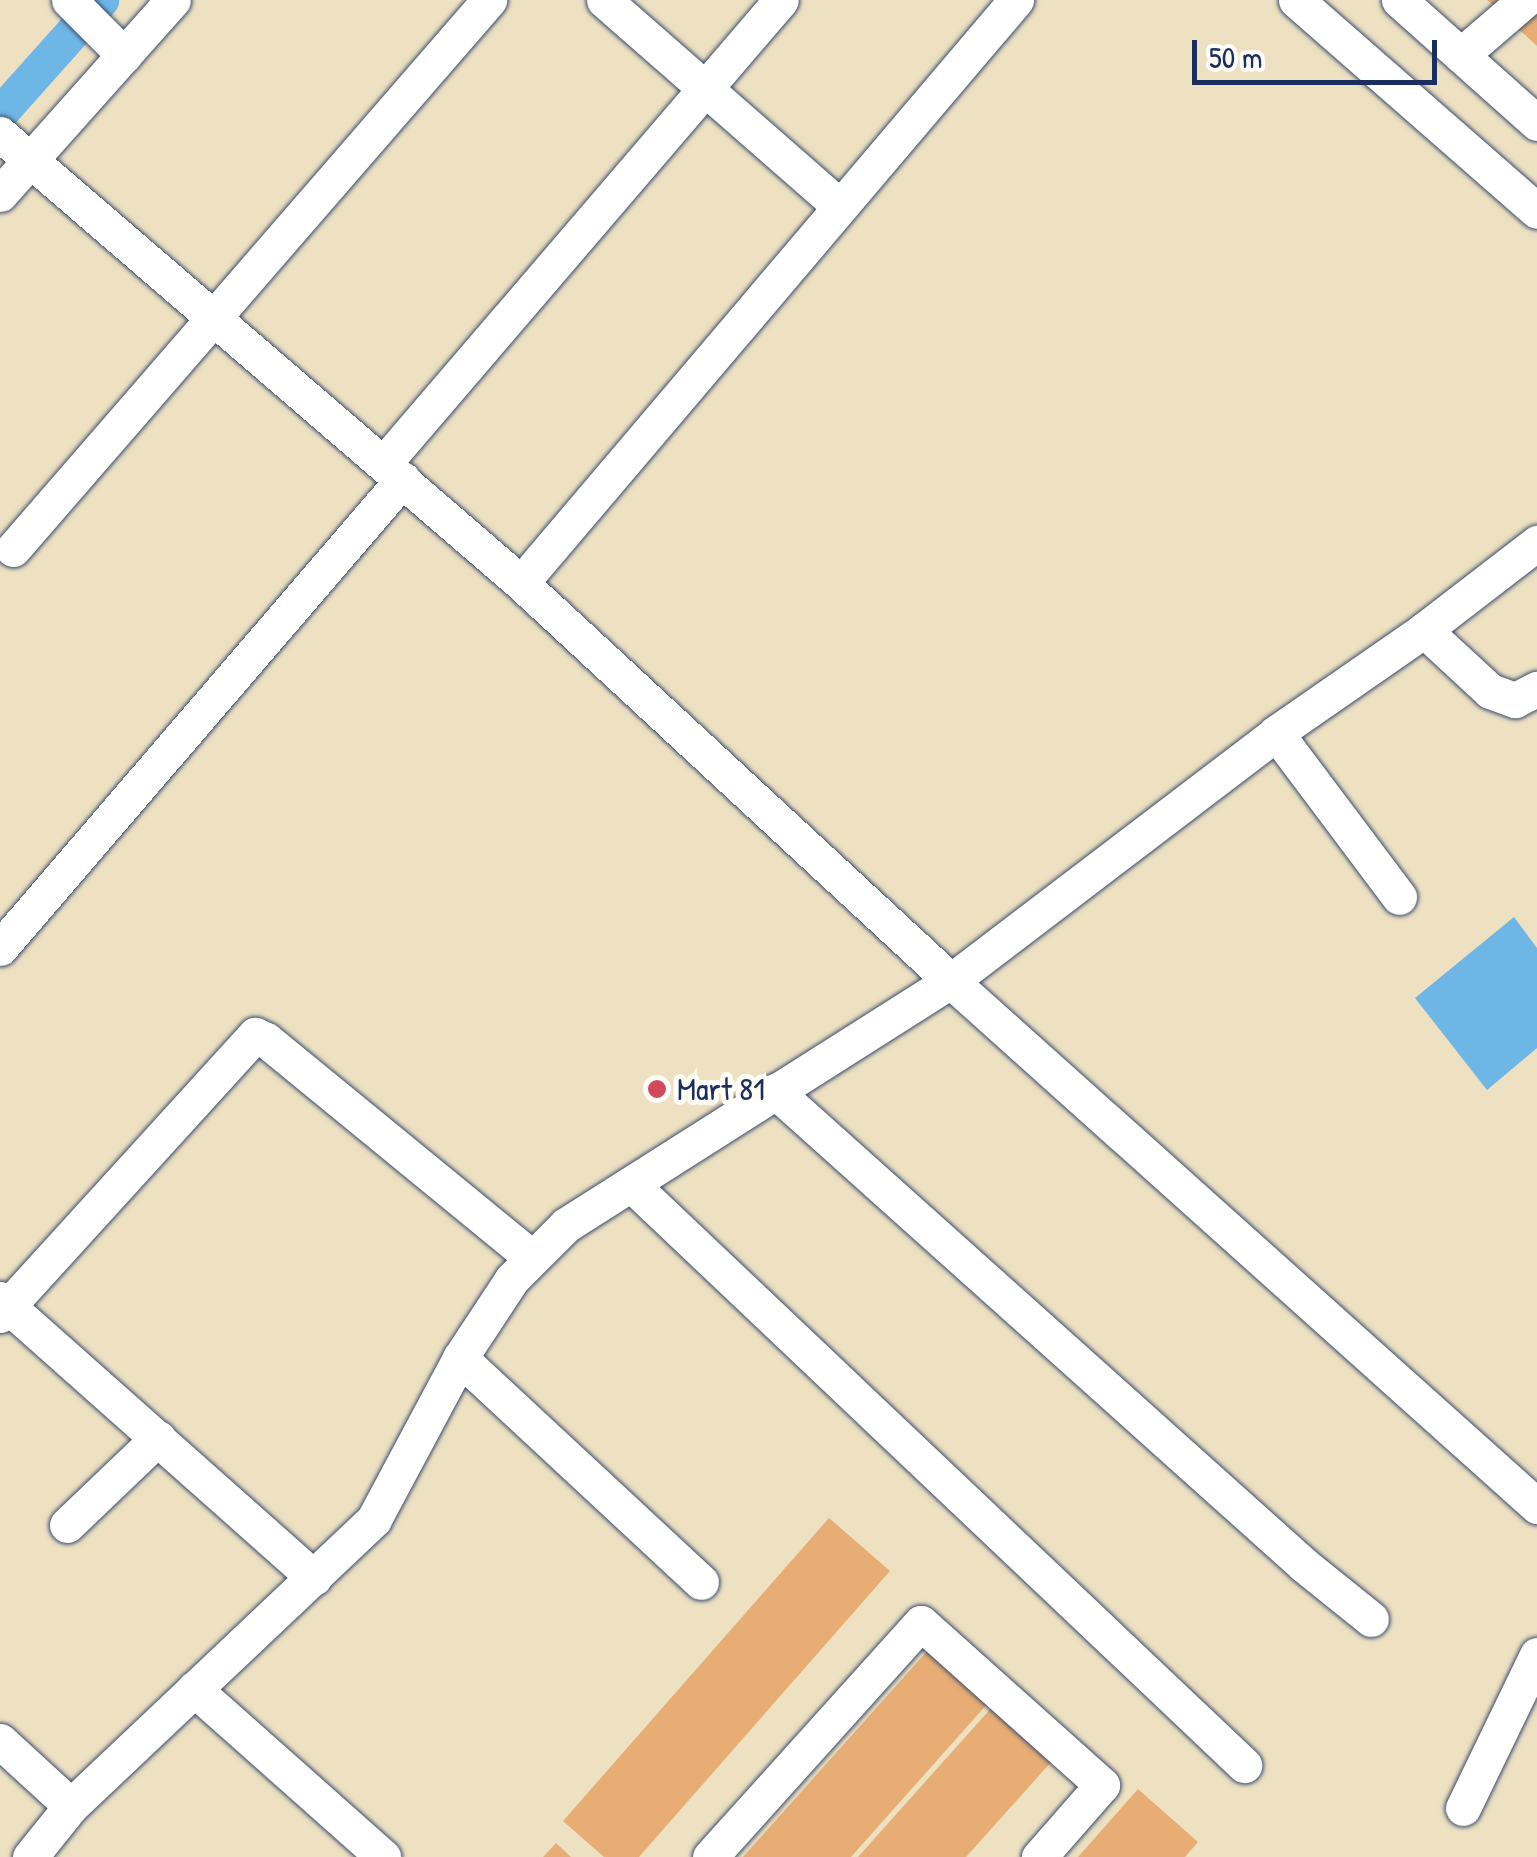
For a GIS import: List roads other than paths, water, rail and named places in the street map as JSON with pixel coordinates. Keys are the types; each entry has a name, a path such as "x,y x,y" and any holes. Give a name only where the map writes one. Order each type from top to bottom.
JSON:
{"street":[{"path":"69,0 112,44"},
{"path":"0,194 16,149 112,44 174,0"},
{"path":"13,548 490,0"},
{"path":"604,0 838,205"},
{"path":"0,948 782,0"},
{"path":"521,583 838,205 1016,0"},
{"path":"1296,0 1537,211"},
{"path":"1399,0 1537,123"},
{"path":"1461,55 1525,0"},
{"path":"16,149 521,583 951,981 1537,1506"},
{"path":"30,1857 71,1806 374,1518 460,1358 531,1258 566,1225 951,981 1276,733 1424,630 1537,543"},
{"path":"1424,630 1490,691 1515,700 1537,689"},
{"path":"1276,733 1399,898"},
{"path":"314,1578 3,1306 255,1035 266,1040 531,1258"},
{"path":"775,1091 1304,1565 1371,1619"},
{"path":"631,1184 1244,1765"},
{"path":"460,1358 701,1582"},
{"path":"67,1525 158,1438"},
{"path":"710,1857 921,1623 1102,1785 1039,1857"},
{"path":"1463,1808 1537,1655"},
{"path":"194,1689 383,1857"},
{"path":"0,1740 71,1806"}],"water":[{"path":"1514,917 1537,948 1537,1048 1487,1090 1415,998"}],"waterway":[{"path":"0,113 101,0"}],"place":[{"name":"Mart 81","path":"657,1089"}]}
